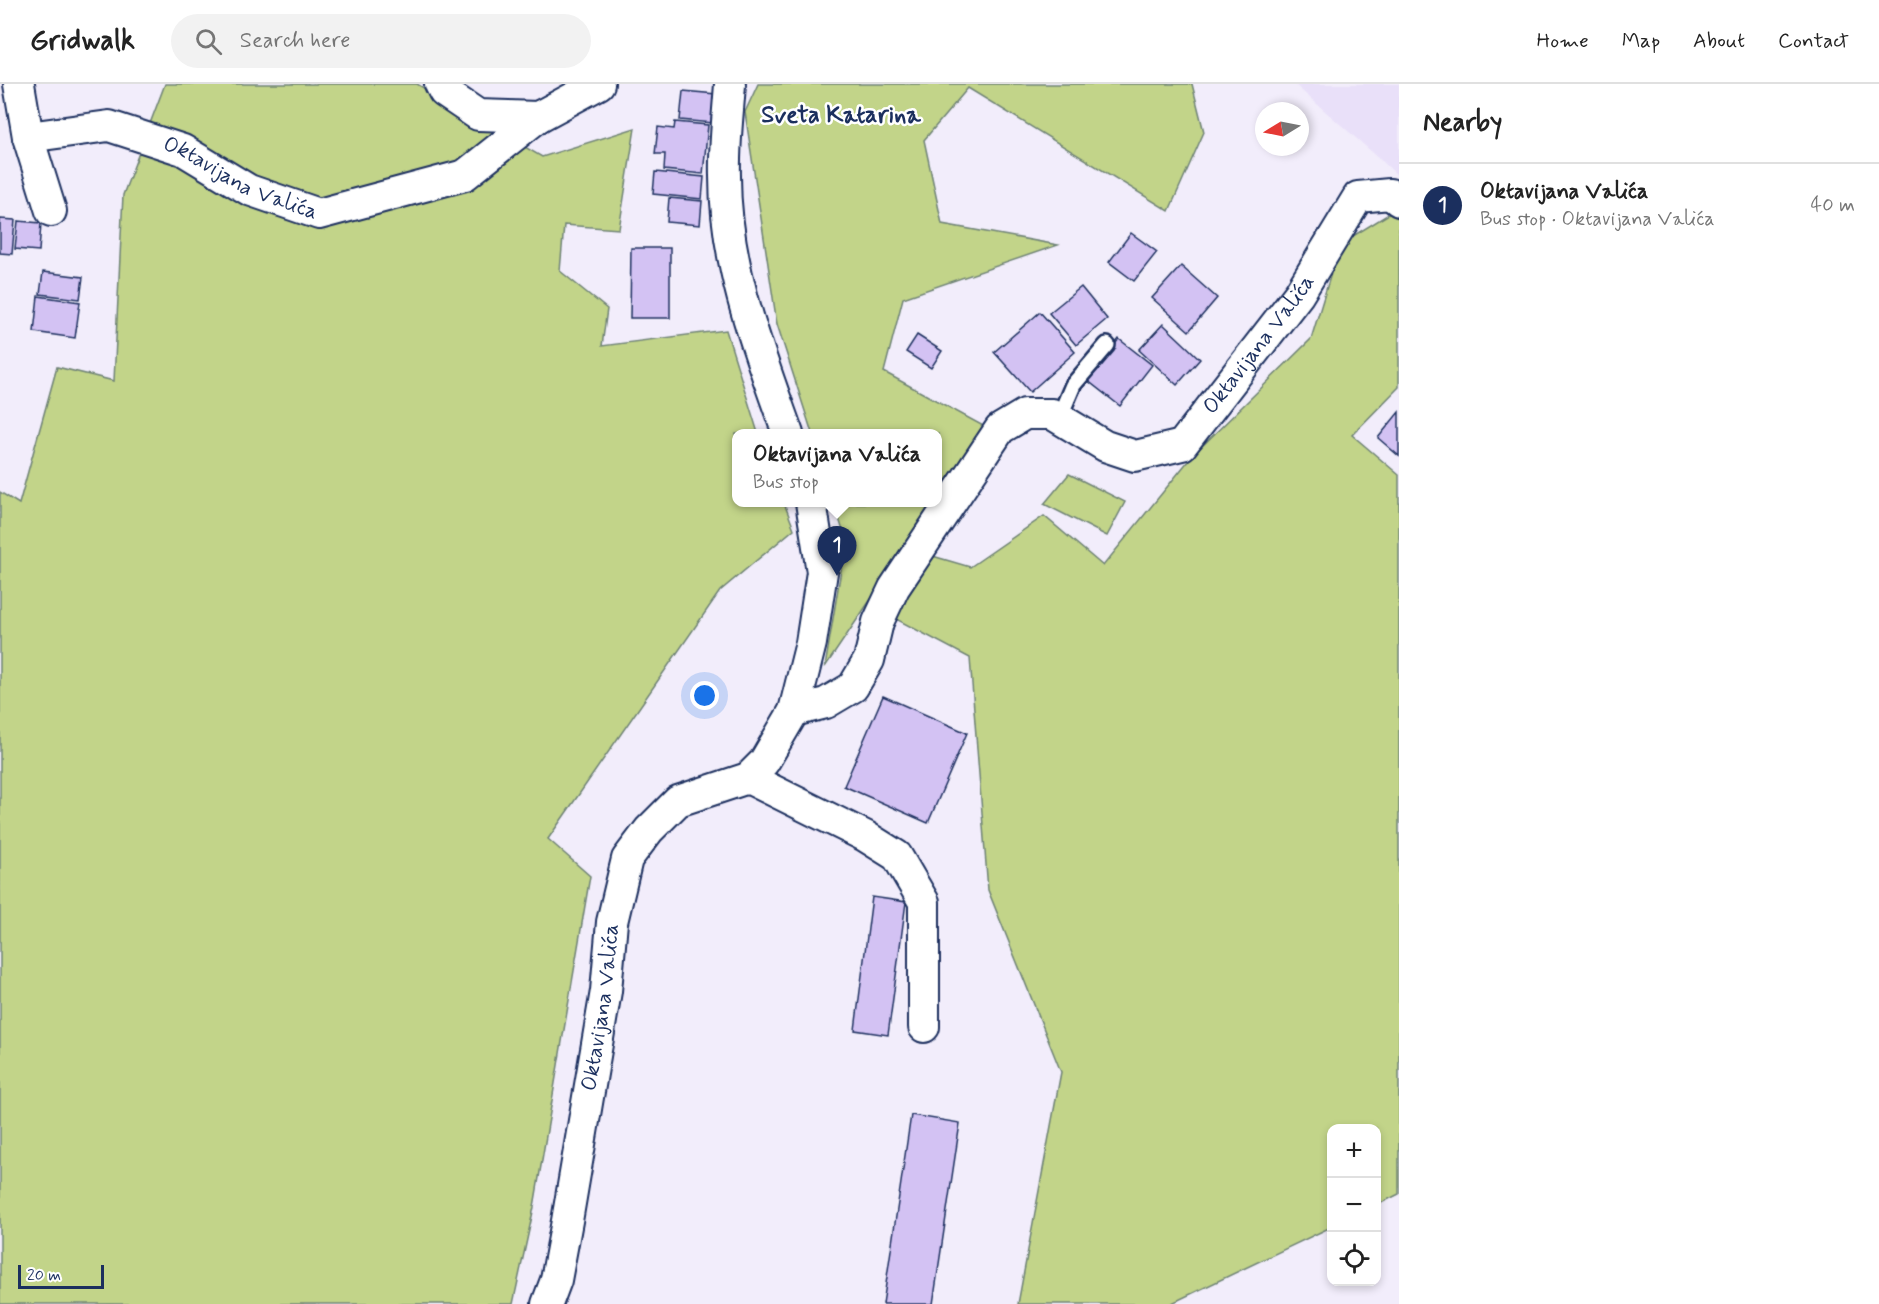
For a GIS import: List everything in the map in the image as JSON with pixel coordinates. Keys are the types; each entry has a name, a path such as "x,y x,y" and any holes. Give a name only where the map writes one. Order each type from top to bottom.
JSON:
{"street":[{"path":"19,84 28,137 51,211"},
{"name":"Oktavijana Valića","path":"440,84 444,92 478,116 538,117"},
{"name":"Oktavijana Valića","path":"28,137 109,126 183,150 249,189 320,214 465,175 538,117 599,84"},
{"path":"730,84 724,176 730,238 750,329 786,429"},
{"name":"Oktavijana Valića","path":"794,711 826,703 853,687 869,660 878,622 894,588 1000,429 1025,414 1052,414 1105,446 1135,456 1182,445 1299,294 1358,197 1390,194 1399,201"},
{"path":"812,507 822,572 811,643 794,711 764,762 748,778 866,836 897,856 924,902 924,1027"},
{"name":"Oktavijana Valića","path":"547,1304 556,1280 567,1221 606,991 612,922 627,859 649,830 678,801 748,778"}],"lane":[{"path":"1059,418 1073,385 1107,345"}],"shaded area":[{"path":"1294,84 1399,84 1399,177 1380,159"}],"green space":[{"path":"165,84 417,84 542,157 635,128 619,229 564,225 560,271 607,309 602,346 726,330 757,429 732,429 732,507 786,507 794,529 720,591 548,839 590,876 534,1207 513,1304 0,1304 0,492 19,504 57,367 114,381 123,195"},
{"path":"758,84 1192,84 1204,132 1169,211 968,88 924,140 942,224 1058,245 903,298 884,372 987,428 942,494 942,429 811,429 777,324 745,112"},
{"path":"1392,212 1399,219 1399,387 1352,435 1399,475 1399,1194 1381,1203 1381,1124 1327,1124 1327,1229 1170,1304 1018,1304 1061,1072 988,890 970,658 896,619 929,555 970,567 1044,516 1103,566 1193,455 1311,339 1340,244"},
{"path":"1069,474 1125,502 1107,536 1044,504"},
{"path":"835,507 933,507 825,667 846,540"}],"building":[{"path":"683,91 716,94 714,123 680,120"},
{"path":"675,122 708,125 703,174 664,170 665,154 655,154 658,127 674,129"},
{"path":"655,172 704,177 702,199 653,194"},
{"path":"669,198 702,201 700,225 667,222"},
{"path":"0,219 15,220 12,254 0,253"},
{"path":"18,221 41,223 39,251 15,249"},
{"path":"1131,233 1157,252 1134,281 1109,262"},
{"path":"631,248 670,248 670,318 630,318"},
{"path":"1181,266 1217,298 1189,331 1152,298"},
{"path":"43,272 83,277 80,299 40,294"},
{"path":"1081,287 1107,319 1076,345 1049,313"},
{"path":"38,296 80,302 75,338 34,332"},
{"path":"1040,312 1075,352 1030,392 994,352"},
{"path":"1163,324 1200,359 1177,385 1139,350"},
{"path":"917,335 942,351 931,368 906,352"},
{"path":"1119,339 1152,365 1120,406 1087,380"},
{"path":"1399,412 1399,456 1378,438"},
{"path":"883,696 967,733 928,823 844,786"},
{"path":"872,897 906,902 888,1035 855,1030"},
{"path":"911,1115 960,1123 933,1304 883,1304"}],"place":[{"name":"Oktavijana Valića","path":"837,576"}],"district":[{"name":"Sveta Katarina","path":"841,115"}]}
